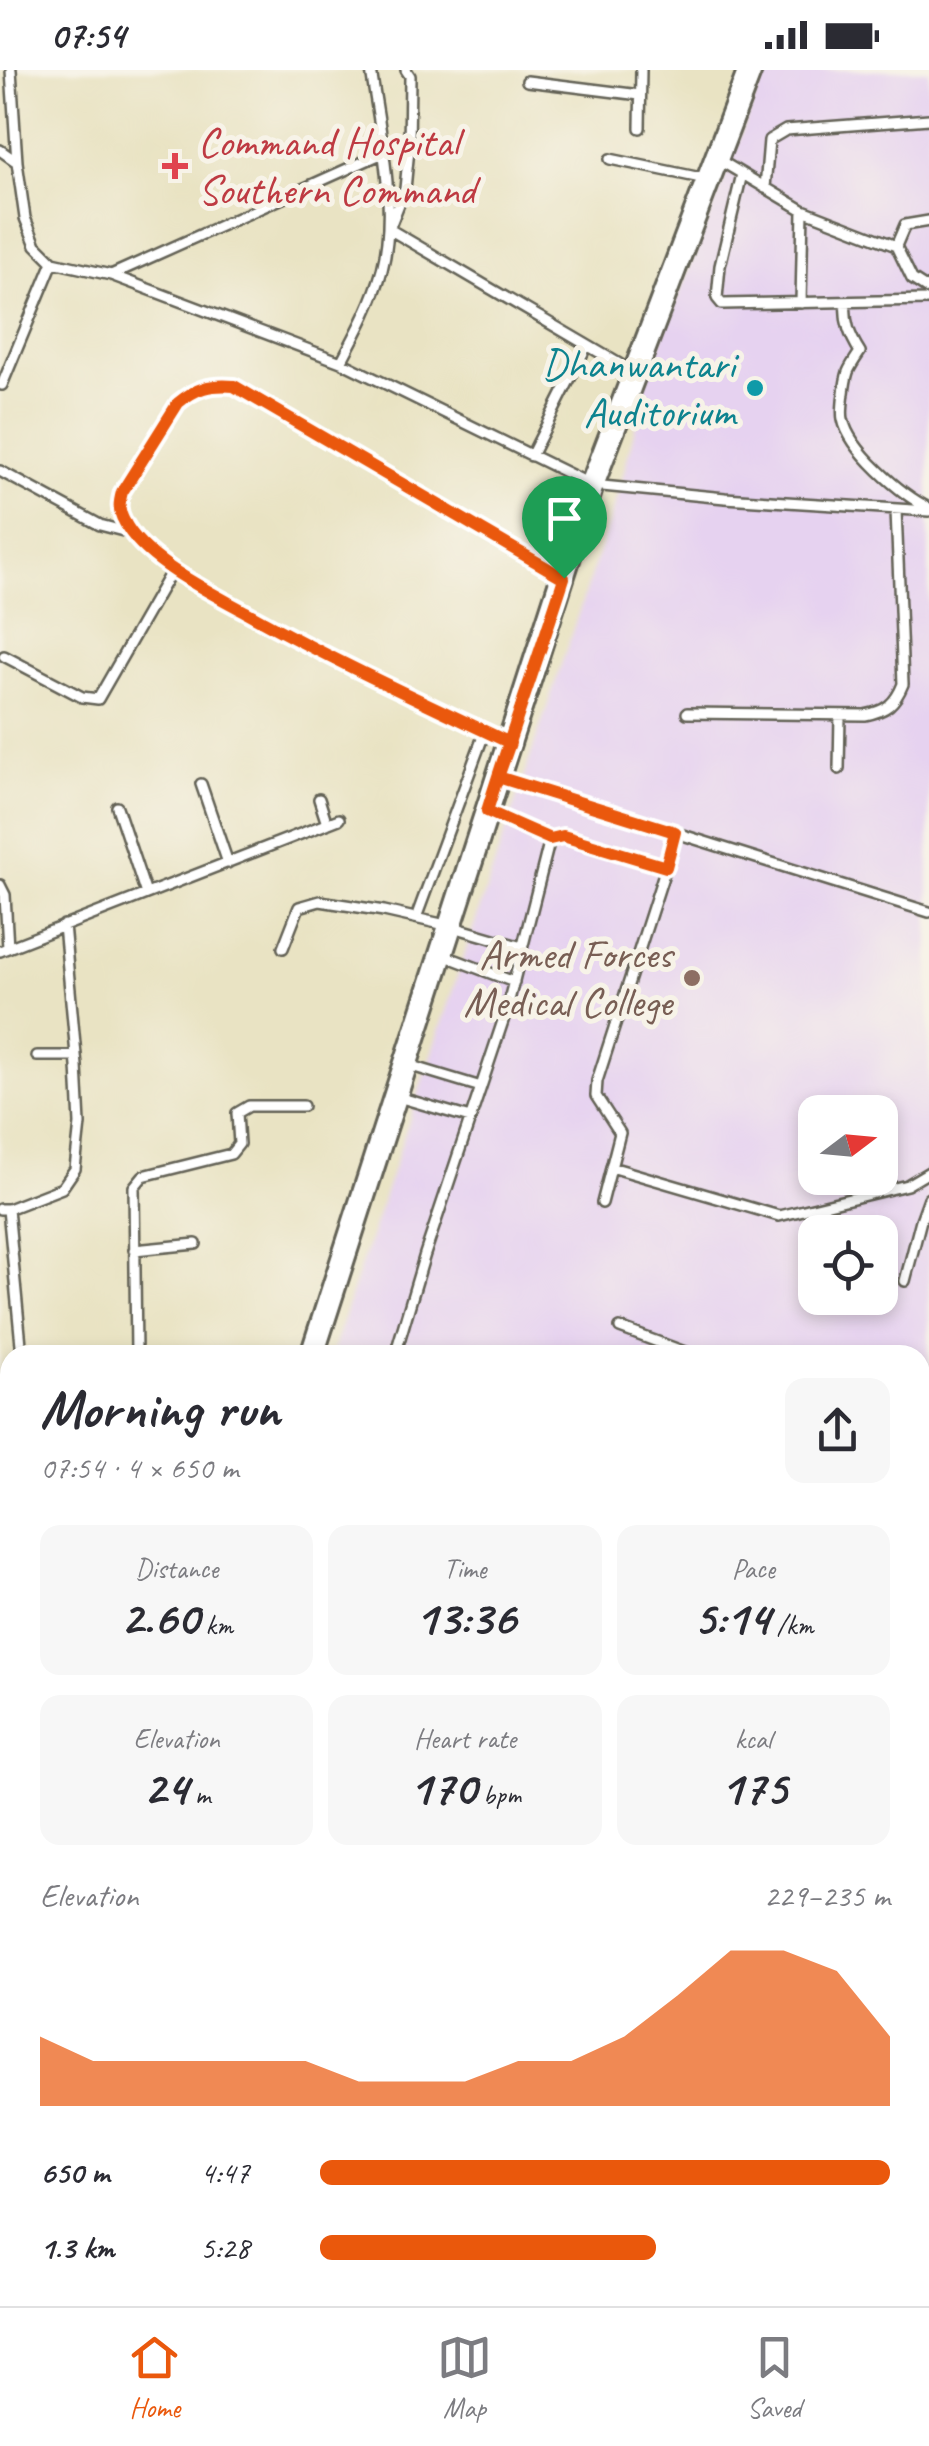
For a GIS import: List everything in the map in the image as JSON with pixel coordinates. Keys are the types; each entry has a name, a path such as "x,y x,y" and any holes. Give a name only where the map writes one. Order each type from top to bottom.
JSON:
{"street":[{"path":"315,1345 592,486 750,70"}],"lane":[{"path":"11,70 25,218 36,245 53,262 111,275 341,362 592,486 929,510"},
{"path":"371,70 389,230"},
{"path":"341,362 370,306 389,230 405,190 410,76 406,70"},
{"path":"640,128 641,70"},
{"path":"527,82 640,95"},
{"path":"765,188 770,140 786,130 929,118"},
{"path":"0,150 18,162"},
{"path":"111,275 383,153"},
{"path":"610,160 742,174 802,210 896,246 912,279 929,290"},
{"path":"742,174 720,266 717,298 722,304 929,300"},
{"path":"800,303 802,210"},
{"path":"896,246 905,225 929,221"},
{"path":"389,230 635,373"},
{"path":"2,385 53,262"},
{"path":"846,302 844,316 860,352 847,374 842,418 850,437 878,471 929,510"},
{"path":"531,456 587,345"},
{"path":"0,353 17,348"},
{"path":"510,743 288,636 172,570 124,523 118,505 122,492 178,403 191,392 212,384 234,386 564,578"},
{"path":"0,471 100,525 133,534"},
{"path":"687,713 884,712 896,700 903,684 896,510"},
{"path":"4,656 82,696 98,698 172,570"},
{"path":"839,769 840,715"},
{"path":"416,918 485,731"},
{"path":"498,777 929,912"},
{"path":"201,784 228,863"},
{"path":"319,799 328,824"},
{"path":"117,807 146,894"},
{"path":"487,811 550,839 563,836 666,867"},
{"path":"0,885 5,895 4,949 339,819"},
{"path":"602,1203 620,1132 596,1096 597,1081 675,832"},
{"path":"397,1345 506,1012 550,839"},
{"path":"283,948 299,907 320,901 384,910 522,948"},
{"path":"21,1345 4,1209 62,1188 75,1169 80,1124 64,925"},
{"path":"440,954 514,982"},
{"path":"38,1056 76,1056"},
{"path":"405,1064 481,1088"},
{"path":"395,1096 470,1118"},
{"path":"136,1345 134,1187 144,1176 231,1154 239,1144 237,1114 249,1106 303,1106"},
{"path":"611,1167 779,1216 907,1185 929,1172"},
{"path":"905,1281 929,1198"},
{"path":"134,1250 196,1244"},
{"path":"620,1328 666,1345"}],"shaded area":[{"name":"Armed Forces Medical College","path":"766,70 929,70 929,1345 334,1345 620,488 648,375"}],"place":[{"name":"Command Hospital Southern Command","path":"175,166"},
{"name":"Dhanwantari Auditorium","path":"755,388"},
{"name":"Armed Forces Medical College","path":"692,978"}],"route":[{"path":"564,578 234,386 212,384 191,392 178,403 122,492 118,505 133,534 182,576 288,636 510,743 498,777 675,832 666,867 563,836 550,839 487,811 498,777 510,743 564,578"}]}
